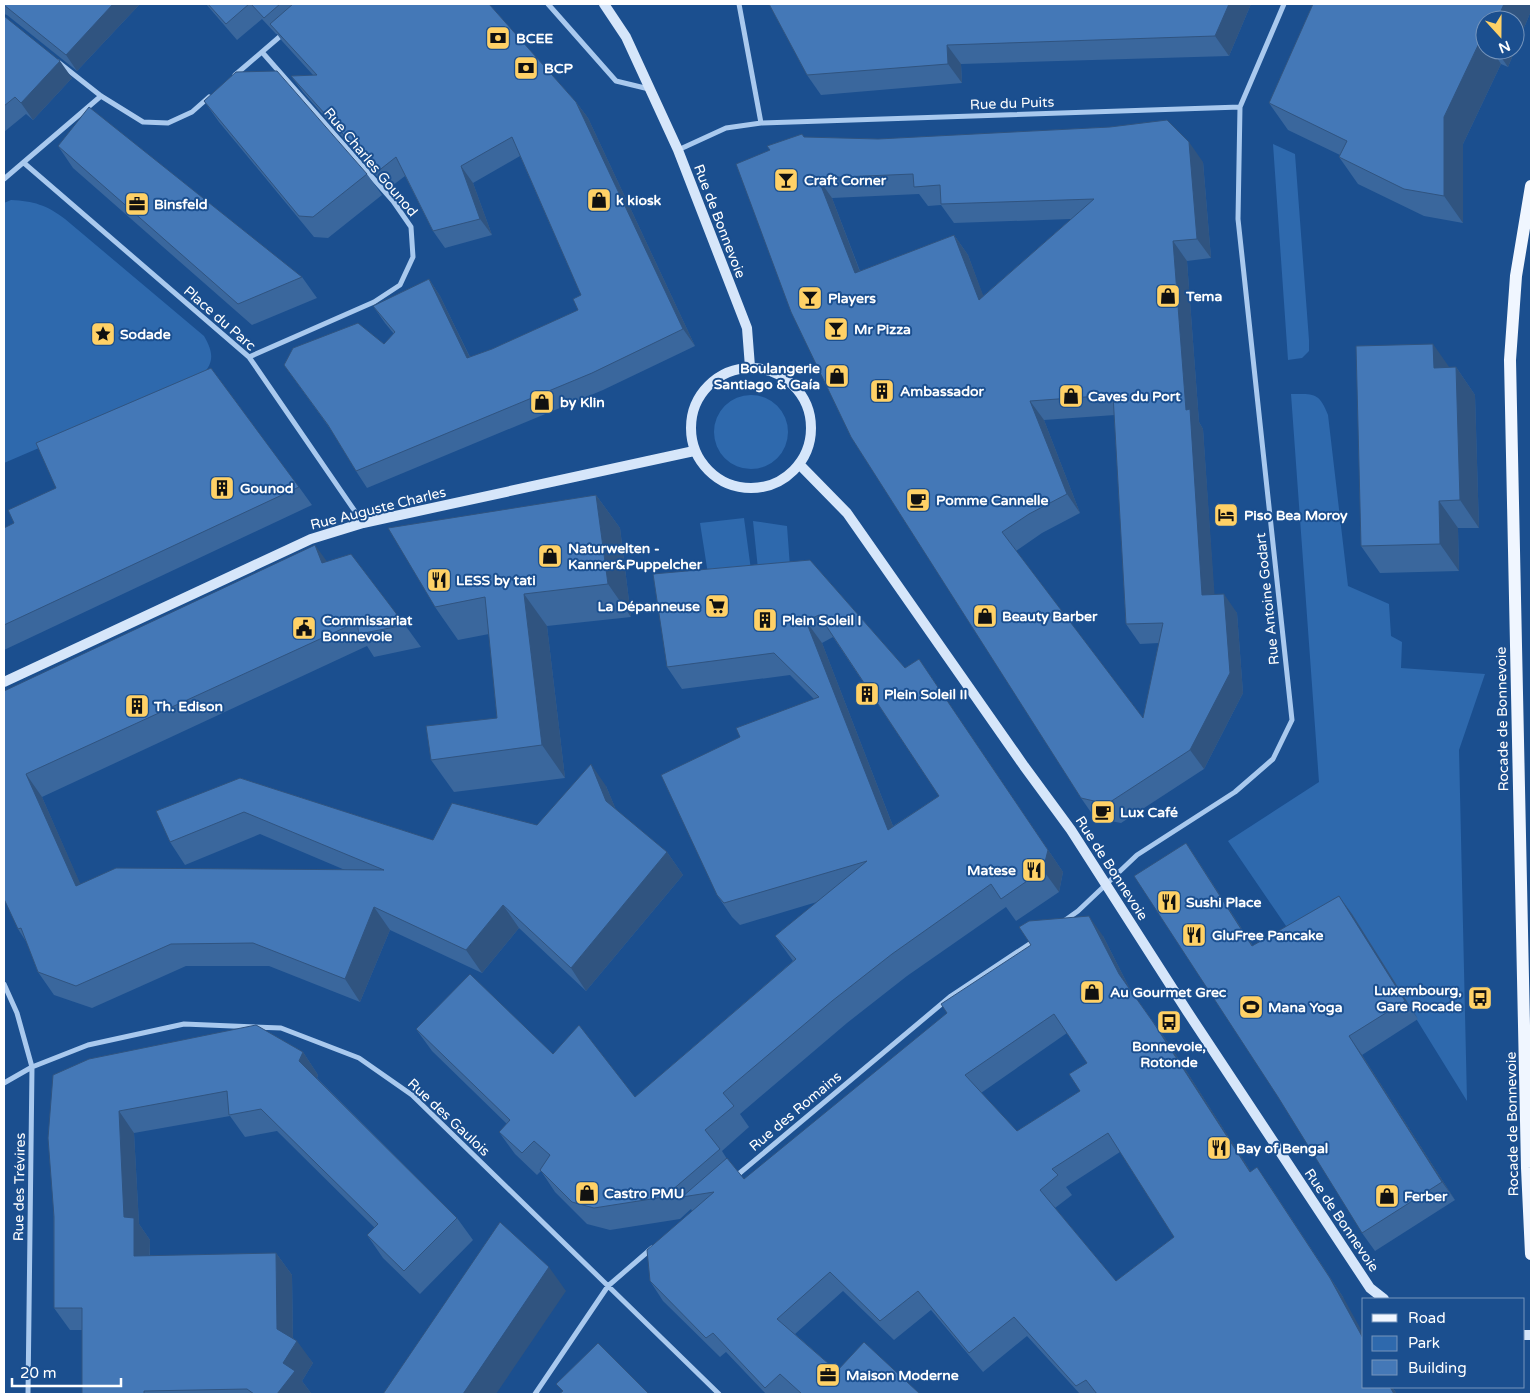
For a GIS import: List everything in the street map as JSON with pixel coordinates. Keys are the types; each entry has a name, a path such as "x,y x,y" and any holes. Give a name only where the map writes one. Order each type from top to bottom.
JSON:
{"main road":[{"name":"Rue de Bonnevoie","path":"604,4 626,37 678,150 747,328 750,367"},
{"name":"Rocade de Bonnevoie","path":"1531,186 1516,276 1510,360 1527,1158 1531,1254"},
{"path":"750,367 776,372 798,389 811,413 811,440 800,465 774,484 743,489 713,477 694,451 690,428 694,405 707,385 726,372 750,367"},
{"name":"Rue Auguste Charles","path":"4,682 311,538 363,523 694,451"},
{"name":"Rue de Bonnevoie","path":"800,465 847,513 1108,884 1187,1011 1354,1264 1370,1288 1383,1298"}],"street":[{"path":"548,4 616,81 651,89"},
{"path":"739,4 761,123"},
{"path":"1240,107 1284,4"},
{"path":"227,82 290,28"},
{"name":"Rue Charles Gounod","path":"249,357 374,302 400,285 413,257 411,227 394,201 262,52"},
{"path":"56,60 101,96 143,122 168,123 192,112 213,94"},
{"path":"4,179 101,96"},
{"name":"Rue du Puits","path":"678,150 726,128 761,123 1240,107"},
{"name":"Rue Antoine Godart","path":"1108,884 1137,855 1235,792 1273,759 1292,720 1238,219 1240,107"},
{"name":"Place du Parc","path":"24,163 249,357 363,523"},
{"path":"1054,927 1078,911 1108,884"},
{"name":"Rue des Romains","path":"727,1184 951,996 1038,938"},
{"name":"Rue des Trévires","path":"4,984 17,1013 32,1067 28,1394"},
{"name":"Rue des Gaulois","path":"4,1083 32,1067 88,1045 184,1024 282,1028 359,1058 412,1095 720,1394"},
{"path":"535,1394 608,1286 660,1241"}],"green space":[{"path":"1273,144 1295,154 1309,340 1309,351 1302,358 1288,360"},
{"path":"11,200 26,201 40,205 52,210 65,219 204,336 210,349 211,360 203,375 197,380 4,463 4,203"},
{"path":"1291,394 1315,396 1325,407 1328,415 1348,586 1389,604 1391,636 1402,642 1401,668 1485,674 1459,750 1467,1101 1352,915 1297,942 1228,841 1319,782"},
{"path":"751,395 765,398 777,406 785,418 788,432 785,446 777,458 765,466 751,469 737,466 725,458 717,446 714,432 717,418 725,406 737,398"},
{"path":"744,518 751,570 708,574 700,523"},
{"path":"753,521 787,526 790,567 758,569"}],"building":[{"path":"4,4 113,4 66,55"},
{"path":"208,4 249,4 226,24"},
{"path":"251,4 280,4 264,18"},
{"path":"293,4 489,4 576,102 683,329 592,373 356,471 328,425 284,365 293,348 358,323 384,344 395,332 373,306 429,279 467,358 492,349 578,310 573,299 581,295 512,137 461,166 480,219 433,231 396,157 377,172 291,76 317,75 270,24"},
{"path":"769,4 1229,4 1215,36 947,45 948,64 807,75"},
{"path":"1313,4 1504,4 1501,10 1475,10 1475,52 1444,117 1444,196 1404,189 1339,157 1347,141 1269,103"},
{"path":"4,16 60,61 21,103 15,97 4,106"},
{"path":"277,71 367,174 313,217 299,216 204,101 236,72"},
{"path":"89,107 302,277 238,304 58,146"},
{"path":"1167,120 1189,142 1197,239 1173,241 1186,410 1190,409 1202,595 1224,594 1230,673 1190,750 1107,804 1081,798 851,437 791,312 736,164 770,150 767,146 802,134 804,137 878,139 1110,127","holes":["913,174 914,187 940,185 941,204 1094,199 979,300 954,235 855,273 818,178","1113,395 1126,624 1163,623 1143,718 1002,532 1029,514 1067,494 1030,401"]},
{"path":"1433,344 1434,368 1456,367 1460,500 1439,501 1440,544 1361,546 1356,346"},
{"path":"211,368 299,487 4,625 4,528 14,523 8,510 56,488 36,443"},
{"path":"596,495 608,584 524,594 542,745 431,760 426,726 497,718 485,597 435,607 388,528"},
{"path":"315,545 322,563 351,554 405,625 359,634 357,622 26,774 76,886 116,868 384,870 244,812 170,842 156,811 240,778 433,840 452,803 537,825 591,764 606,801 667,852 571,968 503,905 466,950 374,907 345,979 253,943 171,944 76,986 38,972 21,928 18,929 4,899 4,691"},
{"path":"810,560 905,668 919,659 1048,850 1043,870 1001,899 991,884 892,954 832,1001 723,1093 734,1106 705,1130 720,1149 664,1197 594,1208 572,1202 540,1170 550,1155 534,1141 522,1153 499,1132 510,1120 416,1029 470,974 553,1054 579,1025 635,1097 796,959 775,936 867,861 724,903 717,895 661,775 740,737 736,728 819,697 774,653 667,667 653,574","holes":["819,615 939,796 888,830 806,621"]},
{"path":"1186,843 1252,946 1339,896 1405,1001 1349,1036 1442,1182 1362,1233 1278,1097 1134,876"},
{"path":"1089,916 1119,974 1153,1022 1250,1172 1257,1167 1330,1278 1362,1336 1362,1388 1391,1388 1394,1394 1097,1394 1086,1380 1076,1386 1014,1317 969,1353 918,1291 880,1321 830,1272 777,1319 837,1371 864,1342 920,1394 802,1394 780,1374 765,1388 713,1333 706,1338 650,1281 647,1250 714,1192 682,1197 727,1158 744,1179 947,1013 941,1004 1031,945 1019,927 1029,921","holes":["1054,1014 1087,1063 1069,1074 1080,1091 1017,1131 965,1075","1108,1133 1174,1237 1116,1281 1040,1190 1058,1175 1052,1169"]},
{"path":"256,1025 303,1052 299,1061 457,1218 404,1271 367,1235 378,1224 261,1109 229,1115 227,1091 119,1111 124,1217 134,1218 134,1256 276,1253 277,1329 297,1341 283,1363 295,1371 277,1394 254,1394 247,1389 144,1391 144,1394 82,1394 82,1308 54,1308 54,1217 48,1138 53,1075 89,1059"},
{"path":"500,1222 549,1267 463,1394 383,1394"},
{"path":"598,1343 649,1394 559,1394 563,1391 556,1384"}],"place":[{"name":"BCEE","path":"498,38"},
{"name":"BCP","path":"526,68"},
{"name":"Craft Corner","path":"786,180"},
{"name":"k kiosk","path":"599,200"},
{"name":"Binsfeld","path":"137,204"},
{"name":"Tema","path":"1168,296"},
{"name":"Players","path":"810,298"},
{"name":"Mr Pizza","path":"836,329"},
{"name":"Sodade","path":"103,334"},
{"name":"Boulangerie Santiago & Gaía","path":"837,376"},
{"name":"Ambassador","path":"882,391"},
{"name":"Caves du Port","path":"1071,396"},
{"name":"by Klin","path":"542,402"},
{"name":"Gounod","path":"222,488"},
{"name":"Pomme Cannelle","path":"918,500"},
{"name":"Piso Bea Moroy","path":"1226,515"},
{"name":"Naturwelten - Kanner&Puppelcher","path":"550,556"},
{"name":"LESS by tati","path":"439,580"},
{"name":"La Dépanneuse","path":"717,606"},
{"name":"Beauty Barber","path":"985,616"},
{"name":"Plein Soleil I","path":"765,620"},
{"name":"Commissariat Bonnevoie","path":"304,628"},
{"name":"Plein Soleil II","path":"867,694"},
{"name":"Th. Edison","path":"137,706"},
{"name":"Lux Café","path":"1103,812"},
{"name":"Matese","path":"1034,870"},
{"name":"Sushi Place","path":"1169,902"},
{"name":"GluFree Pancake","path":"1194,935"},
{"name":"Au Gourmet Grec","path":"1092,992"},
{"name":"Luxembourg, Gare Rocade","path":"1480,998"},
{"name":"Mana Yoga","path":"1251,1007"},
{"name":"Bonnevoie, Rotonde","path":"1169,1022"},
{"name":"Bay of Bengal","path":"1219,1148"},
{"name":"Castro PMU","path":"587,1193"},
{"name":"Ferber","path":"1387,1196"},
{"name":"Maison Moderne","path":"828,1375"}]}
